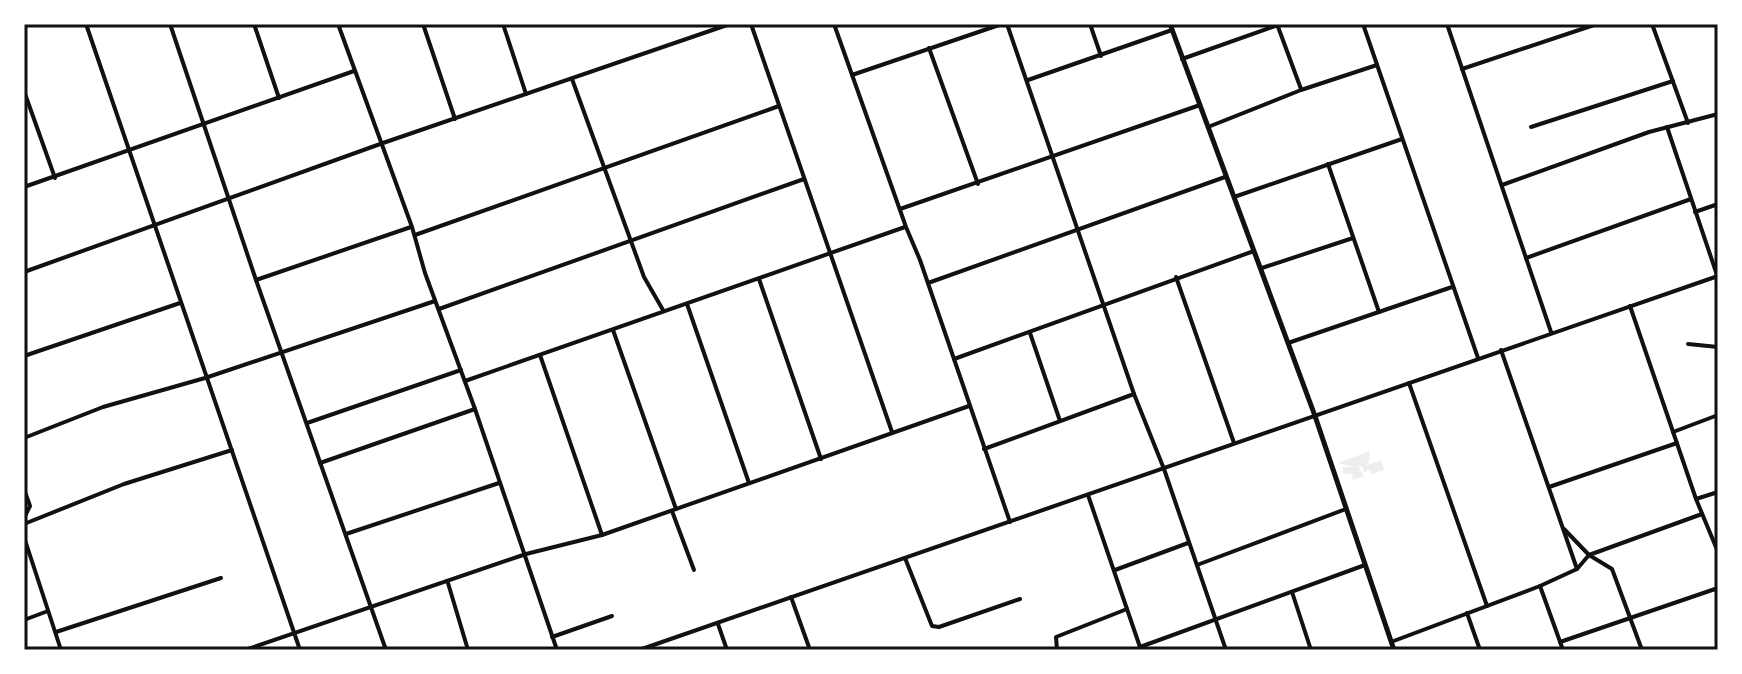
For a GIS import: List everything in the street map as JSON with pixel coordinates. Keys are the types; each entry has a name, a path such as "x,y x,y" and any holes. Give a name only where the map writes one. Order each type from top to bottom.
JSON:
{"street":[{"path":"86,24 300,650"},
{"path":"170,24 281,354 386,650"},
{"path":"254,24 279,98"},
{"path":"338,24 383,143 557,650"},
{"path":"423,24 455,119"},
{"path":"503,24 526,94"},
{"path":"24,272 383,143 730,24"},
{"path":"751,24 892,432"},
{"path":"834,24 1010,522"},
{"path":"852,75 1005,24 1028,80 1134,394 1164,469 1226,650"},
{"path":"1090,24 1101,56"},
{"path":"1182,59 1278,24 1301,90"},
{"path":"1363,24 1478,358"},
{"path":"1447,24 1551,332"},
{"path":"1462,69 1597,24"},
{"path":"1652,24 1688,123"},
{"path":"1028,80 1101,56 1171,27 1315,416 1394,650"},
{"path":"929,48 978,184"},
{"path":"1208,127 1301,90 1377,65"},
{"path":"24,187 355,71"},
{"path":"572,79 644,277 664,311"},
{"path":"1531,127 1673,81"},
{"path":"24,91 55,178"},
{"path":"900,209 1201,105"},
{"path":"415,235 779,106"},
{"path":"1502,185 1649,132 1718,114"},
{"path":"641,650 1717,275 1667,127"},
{"path":"1234,197 1402,139"},
{"path":"1328,164 1379,312"},
{"path":"928,283 1225,177"},
{"path":"439,309 804,179"},
{"path":"1526,258 1691,199"},
{"path":"1695,212 1718,204"},
{"path":"256,280 412,227"},
{"path":"465,381 906,227"},
{"path":"1262,268 1353,238"},
{"path":"954,359 1254,251"},
{"path":"1176,277 1234,443"},
{"path":"759,278 821,459"},
{"path":"1288,343 1452,287"},
{"path":"24,438 103,407 281,354 435,301"},
{"path":"24,356 180,303"},
{"path":"686,304 749,483"},
{"path":"1629,305 1696,499 1718,552"},
{"path":"612,329 694,570"},
{"path":"1030,333 1060,421"},
{"path":"1688,344 1718,347"},
{"path":"1501,350 1577,569"},
{"path":"540,355 602,535"},
{"path":"307,423 461,370"},
{"path":"1409,383 1487,606"},
{"path":"984,449 1134,394"},
{"path":"245,650 526,554 602,535 969,406"},
{"path":"320,463 475,409"},
{"path":"1673,432 1718,415"},
{"path":"1549,487 1677,443"},
{"path":"24,521 124,484 232,450"},
{"path":"346,534 500,482"},
{"path":"24,489 30,506 24,521"},
{"path":"1696,499 1718,492"},
{"path":"1088,495 1140,649 1365,565"},
{"path":"1197,565 1346,509"},
{"path":"1391,642 1540,586 1577,569 1589,555 1702,514"},
{"path":"1563,527 1589,555 1612,569 1642,650"},
{"path":"24,537 61,650"},
{"path":"1114,571 1188,543"},
{"path":"905,558 932,626 939,627 1020,599"},
{"path":"56,632 221,578"},
{"path":"448,583 468,650"},
{"path":"1540,586 1563,650"},
{"path":"1560,642 1718,588"},
{"path":"1292,592 1311,650"},
{"path":"791,597 810,650"},
{"path":"1057,650 1056,637 1127,609"},
{"path":"24,620 48,611"},
{"path":"1467,613 1480,650"},
{"path":"552,637 612,616"},
{"path":"718,624 727,650"}],"shaded area":[{"path":"1370,451 1369,463 1364,466 1381,460 1384,470 1372,474 1358,466 1364,476 1353,480 1352,474 1343,473 1343,467 1355,467 1338,463"}]}
